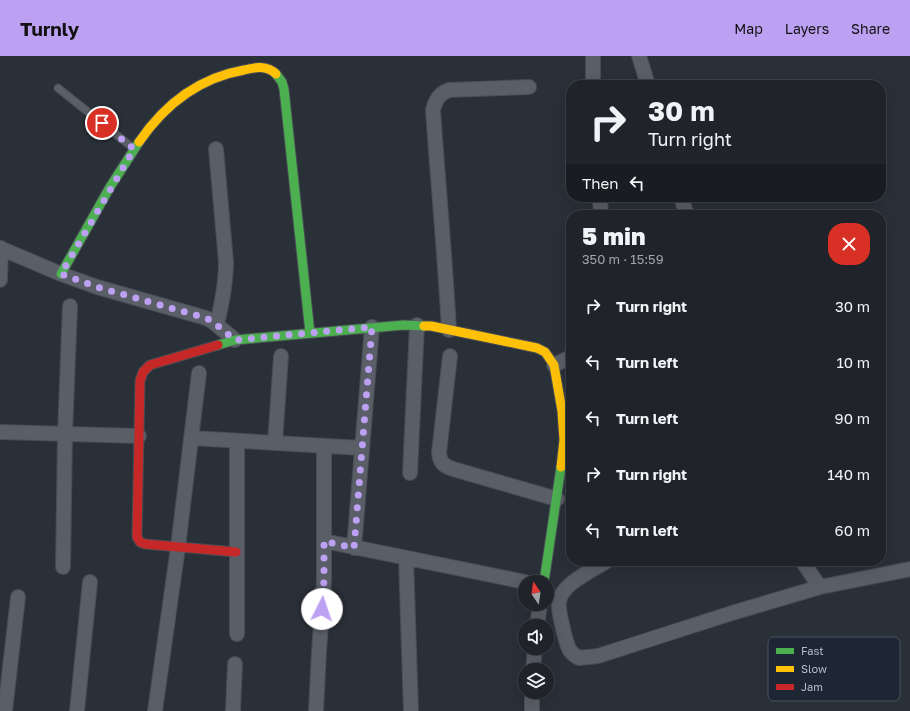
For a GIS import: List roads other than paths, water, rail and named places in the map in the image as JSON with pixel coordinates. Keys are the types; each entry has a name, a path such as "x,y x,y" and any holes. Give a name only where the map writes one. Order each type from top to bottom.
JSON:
{"street":[{"path":"593,56 593,80"},
{"path":"639,56 646,80"},
{"path":"61,274 134,149 162,114 182,96 198,85 212,78 227,73 264,68 272,70 278,74 284,89 310,333"},
{"path":"449,330 433,110 436,100 441,93 450,90 530,87"},
{"path":"216,149 226,279 224,296 217,324"},
{"path":"0,280 0,248 61,274 97,287 206,318 217,324 235,340"},
{"path":"63,567 65,434 70,306"},
{"path":"410,473 417,325"},
{"path":"236,552 145,544 140,542 137,537 138,436 141,374 150,365 235,340 372,327 417,325 537,348 545,352 554,365 562,411 564,440 557,499 545,575"},
{"path":"354,548 372,327"},
{"path":"275,443 281,356"},
{"path":"450,356 439,459 445,467 557,499"},
{"path":"554,365 566,359"},
{"path":"155,711 178,547 199,373"},
{"path":"0,432 138,436"},
{"path":"191,438 362,448"},
{"path":"237,441 237,634"},
{"path":"316,711 324,580 324,446"},
{"path":"324,541 518,581"},
{"path":"406,558 411,711"},
{"path":"599,566 567,587 561,594 559,602 559,611 567,646 570,652 579,658 598,656 820,587 910,569"},
{"path":"805,566 820,587"},
{"path":"77,711 90,582"},
{"path":"5,711 18,597"},
{"path":"233,711 235,664"},
{"path":"532,699 532,711"}],"lane":[{"path":"58,88 134,149"}]}
